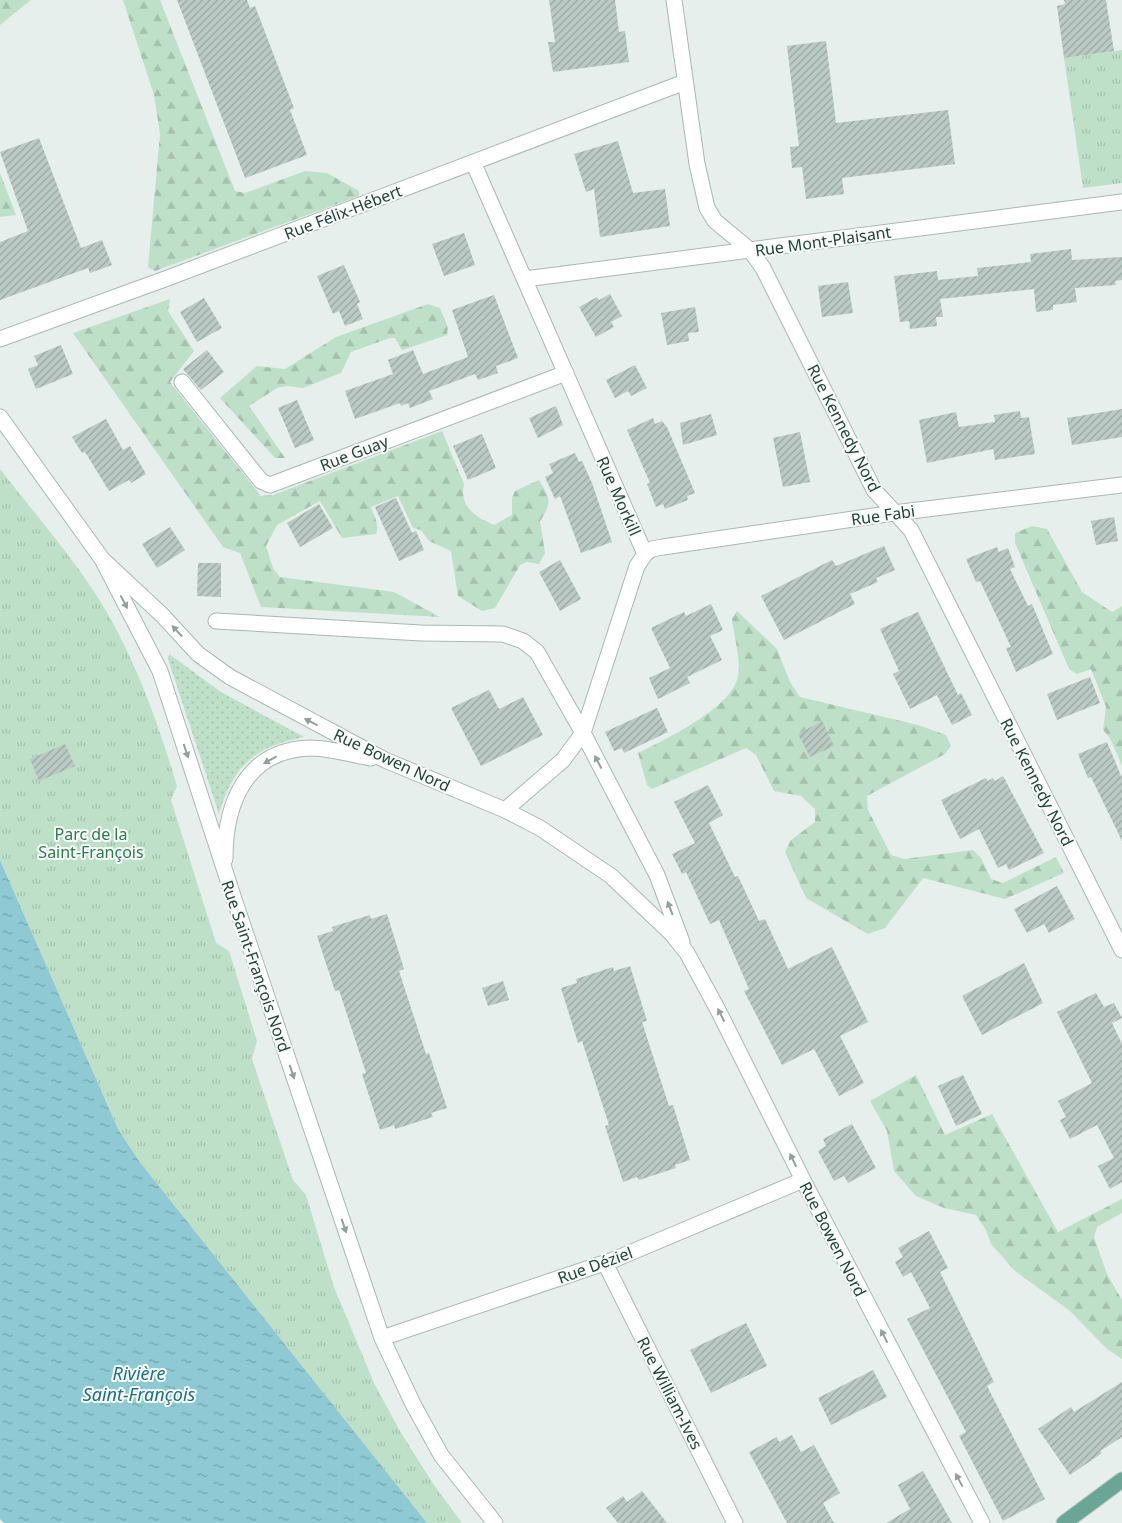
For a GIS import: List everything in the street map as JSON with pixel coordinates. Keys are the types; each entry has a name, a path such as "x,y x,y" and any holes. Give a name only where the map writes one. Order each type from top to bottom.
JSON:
{"main road":[{"path":"1064,1523 1122,1480"}],"street":[{"name":"Rue Kennedy Nord","path":"674,0 697,164 707,208 715,221 728,235 750,250 763,268 874,490 911,530 1122,950"},
{"name":"Rue Félix-Hébert","path":"0,339 165,280 685,82"},
{"name":"Rue Morkill","path":"474,162 645,554 637,566 583,733 564,760 506,810"},
{"name":"Rue Mont-Plaisant","path":"525,280 1122,202"},
{"name":"Rue Guay","path":"182,382 261,481 270,485 566,373"},
{"name":"Rue Saint-François Nord","path":"0,417 102,558 160,671 225,873 382,1338 413,1404 441,1455 495,1523"},
{"name":"Rue Fabi","path":"645,554 652,549 664,547 894,513 1122,485"},
{"name":"Rue Bowen Nord","path":"102,558 162,615 198,654 230,677 385,760 506,810 547,833 612,876 672,934 687,954 718,1010 802,1180 982,1523"},
{"name":"Rue Bowen Nord","path":"216,621 422,633 503,634 522,641 537,652 583,733 657,875 687,954"},
{"path":"225,873 225,834 228,814 244,783 256,769 271,758 311,748 385,760"},
{"name":"Rue Déziel","path":"382,1338 605,1263 802,1180"},
{"name":"Rue William-Ives","path":"605,1263 735,1523"}],"green space":[{"path":"0,0 31,0 0,25"},
{"path":"123,0 160,0 235,191 245,193 305,171 327,173 359,191 359,196 155,271 148,267 160,134 154,95"},
{"path":"1122,50 1122,183 1083,188 1064,58"},
{"path":"0,173 16,215 0,217"},
{"path":"170,299 168,311 194,351 170,382 261,496 273,495 442,431 464,484 463,492 466,505 487,522 494,525 512,515 512,498 515,491 539,480 548,496 548,504 540,521 545,553 539,564 527,562 520,565 495,608 482,611 458,596 451,551 429,541 421,530 413,528 398,496 371,507 377,524 376,534 342,538 320,501 277,525 266,546 273,568 280,577 394,592 440,617 261,607 240,553 223,547 73,333"},
{"path":"428,304 440,308 448,327 447,335 402,350 395,338 390,338 351,352 341,373 303,388 287,386 277,388 249,406 285,458 275,458 220,398 257,366 285,369 336,337"},
{"name":"Parc de la Saint-François","path":"0,469 93,590 132,661 161,735 177,786 171,800 216,943 229,951 257,1041 252,1059 293,1180 306,1195 334,1287 374,1383 401,1433 434,1485 462,1523 427,1523 139,1161 118,1129 0,860"},
{"path":"1032,526 1047,529 1082,592 1112,612 1122,606 1122,766 1110,738 1103,730 1106,707 1091,669 1077,674 1069,669 1015,543 1015,533"},
{"path":"737,611 777,649 790,682 800,697 918,725 946,735 951,746 945,754 867,796 868,810 891,855 904,859 973,850 981,858 991,879 1003,883 1056,857 1064,873 1005,899 923,878 885,928 868,934 806,898 785,852 791,840 815,822 815,809 801,796 774,791 756,755 746,748 652,789 647,785 638,753 680,731 711,711 733,688 739,670 732,619"},
{"path":"169,654 221,692 304,737 272,746 248,761 231,783 219,814 168,659"},
{"path":"916,1075 945,1135 992,1114 1058,1232 1122,1199 1122,1213 1097,1227 1094,1237 1107,1274 1122,1300 1122,1359 1107,1349 1070,1311 1015,1271 991,1244 986,1230 976,1215 944,1208 916,1196 894,1171 887,1131 870,1101"}],"water":[{"name":"Rivière Saint-François","path":"0,860 118,1129 139,1161 427,1523 4,1523 0,1519"}],"building":[{"path":"177,0 247,0 250,8 255,6 294,108 290,110 307,155 245,178"},
{"path":"549,0 615,0 619,32 625,31 629,62 553,72 548,42 555,42"},
{"path":"1064,0 1106,0 1114,51 1064,58 1057,6 1065,4"},
{"path":"826,41 836,123 948,110 955,164 842,178 844,194 806,199 802,167 792,168 790,147 799,146 787,46"},
{"path":"39,138 81,248 102,240 112,265 90,273 88,268 0,300 0,242 28,231 0,152"},
{"path":"618,141 633,193 665,189 670,226 600,237 594,189 586,192 574,154"},
{"path":"464,233 475,265 444,276 432,244"},
{"path":"1071,249 1072,260 1122,257 1122,280 1115,281 1116,285 1075,288 1077,302 1053,305 1053,310 1036,312 1034,289 940,299 943,317 936,317 937,326 910,329 909,321 900,322 894,276 937,271 938,280 978,276 977,268 1031,262 1030,254"},
{"path":"344,265 360,302 357,304 363,319 345,326 339,311 333,314 317,276"},
{"path":"848,282 853,313 822,317 818,286"},
{"path":"610,294 622,316 611,322 614,327 596,337 579,307 597,297 599,300"},
{"path":"494,295 518,358 496,366 498,373 478,380 475,374 429,391 433,399 410,408 408,403 401,406 400,403 355,419 345,391 393,374 388,360 413,350 423,374 468,357 452,310"},
{"path":"204,298 222,328 197,342 180,312"},
{"path":"695,307 699,332 688,333 689,341 667,345 661,313"},
{"path":"61,345 73,374 36,389 28,369 38,365 34,356"},
{"path":"207,350 224,372 201,390 183,369"},
{"path":"635,365 647,388 631,396 628,391 615,398 606,380"},
{"path":"297,400 314,440 295,448 278,408"},
{"path":"556,406 563,425 538,438 529,418"},
{"path":"1122,409 1122,437 1072,445 1067,418"},
{"path":"1020,411 1021,418 1029,417 1035,454 995,460 993,449 927,463 919,420 956,412 959,427 995,422 994,415"},
{"path":"711,414 717,435 683,445 680,423"},
{"path":"653,418 655,424 662,421 667,427 695,493 687,496 688,500 665,509 663,504 656,507 647,484 650,483 627,430"},
{"path":"106,419 123,450 130,446 146,474 131,483 129,480 109,491 85,452 82,453 72,437"},
{"path":"800,432 810,482 783,487 773,438"},
{"path":"482,434 496,468 468,480 453,446"},
{"path":"575,453 579,462 582,461 592,483 612,542 581,553 560,496 555,499 545,477 553,473 549,464"},
{"path":"396,498 412,533 416,531 424,550 399,561 375,507"},
{"path":"319,504 333,528 300,547 287,523"},
{"path":"1114,517 1118,541 1096,545 1091,521"},
{"path":"170,527 185,550 157,568 142,544"},
{"path":"884,546 895,570 876,578 878,582 850,594 855,604 784,640 761,596 832,560 836,566"},
{"path":"997,547 999,552 1008,548 1015,567 1010,569 1028,606 1032,604 1053,654 1016,672 1006,648 1011,647 980,581 976,582 966,559"},
{"path":"560,560 581,599 560,611 539,572"},
{"path":"198,563 221,563 221,597 197,596"},
{"path":"711,604 723,630 710,636 722,660 687,677 690,683 658,699 649,678 670,668 651,628 684,612 686,616"},
{"path":"918,612 958,695 961,693 972,715 952,725 937,695 910,709 893,674 899,671 880,629"},
{"path":"1090,677 1100,703 1057,720 1047,694"},
{"path":"489,690 499,709 523,697 543,735 481,766 451,708"},
{"path":"657,708 668,732 624,753 622,748 614,751 605,732"},
{"path":"822,721 834,746 810,757 798,734"},
{"path":"1107,742 1122,778 1122,841 1091,777 1088,778 1078,754"},
{"path":"65,744 75,766 39,781 30,759"},
{"path":"1003,776 1044,853 1009,870 1006,864 998,868 979,829 960,839 941,800 986,778 988,781 993,778 995,781"},
{"path":"708,785 723,815 709,823 735,877 738,876 759,921 765,919 788,969 832,947 868,1022 840,1036 864,1083 839,1096 814,1049 782,1065 744,991 749,989 719,920 710,924 686,872 682,874 672,854 695,843 674,802"},
{"path":"1057,886 1075,919 1049,933 1044,924 1027,933 1014,909"},
{"path":"387,914 404,969 399,971 426,1054 429,1053 447,1108 431,1113 433,1117 395,1129 394,1125 380,1130 362,1074 366,1073 339,990 335,991 317,936 333,931 332,927 370,915 371,919"},
{"path":"1024,963 1043,1003 982,1035 962,996"},
{"path":"630,966 647,1021 642,1022 669,1106 673,1105 690,1160 675,1165 676,1168 639,1180 637,1177 623,1182 605,1126 609,1125 582,1041 578,1043 561,988 577,983 576,979 613,967 614,971"},
{"path":"503,981 509,1000 488,1006 482,988"},
{"path":"1096,993 1104,1007 1114,1003 1122,1018 1112,1023 1122,1044 1122,1182 1110,1189 1098,1166 1114,1158 1097,1125 1070,1139 1060,1120 1066,1117 1058,1101 1092,1083 1057,1012"},
{"path":"963,1075 982,1114 956,1126 938,1086"},
{"path":"852,1124 876,1168 848,1183 844,1176 834,1181 818,1151 826,1146 823,1139"},
{"path":"929,1231 948,1268 940,1272 994,1382 987,1386 1045,1499 1003,1521 959,1436 966,1432 907,1319 930,1308 911,1272 903,1277 895,1262 903,1257 898,1248"},
{"path":"746,1323 767,1366 711,1393 690,1350"},
{"path":"873,1370 887,1397 831,1425 818,1398"},
{"path":"1122,1382 1122,1437 1100,1451 1102,1453 1070,1475 1038,1429 1071,1407 1074,1412"},
{"path":"792,1435 801,1452 814,1445 840,1493 823,1503 834,1523 787,1523 749,1452 777,1437 779,1442"},
{"path":"923,1471 952,1523 886,1523 910,1509 898,1485"},
{"path":"642,1491 667,1523 618,1523 606,1508 623,1496 627,1502"}]}
